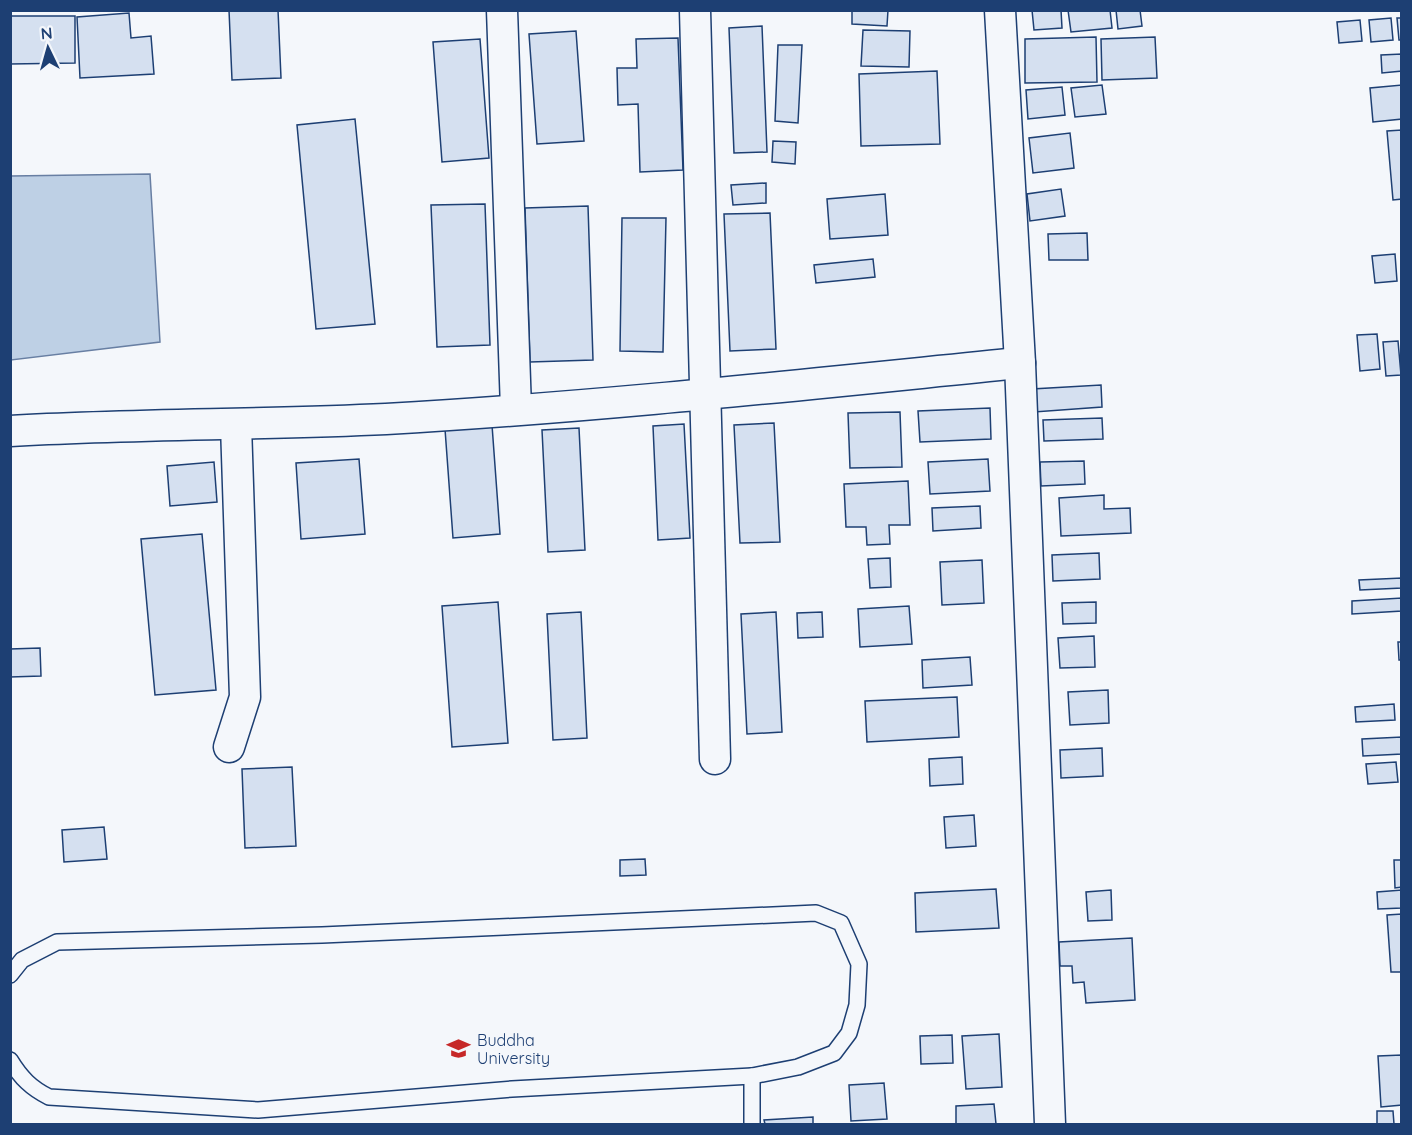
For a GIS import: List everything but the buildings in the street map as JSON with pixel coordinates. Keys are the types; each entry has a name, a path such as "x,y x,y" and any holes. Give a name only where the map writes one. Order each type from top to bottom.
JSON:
{"street":[{"path":"502,10 516,409"},
{"path":"695,10 707,394 714,759"},
{"path":"1000,10 1020,363 1050,1125"},
{"path":"10,432 117,425 236,425 516,409 707,394 1020,363"},
{"path":"228,747 245,697 236,425"}],"lane":[{"path":"10,975 22,960 57,942 322,935 816,913 841,923 860,964 857,1005 849,1033 834,1053 798,1067 752,1076 512,1089 258,1117 50,1097 33,1089 20,1077 10,1060"},
{"path":"752,1076 752,1125"}],"water":[{"path":"150,174 160,342 11,360 11,176"}],"place":[{"name":"Buddha University","path":"459,1049"}]}
